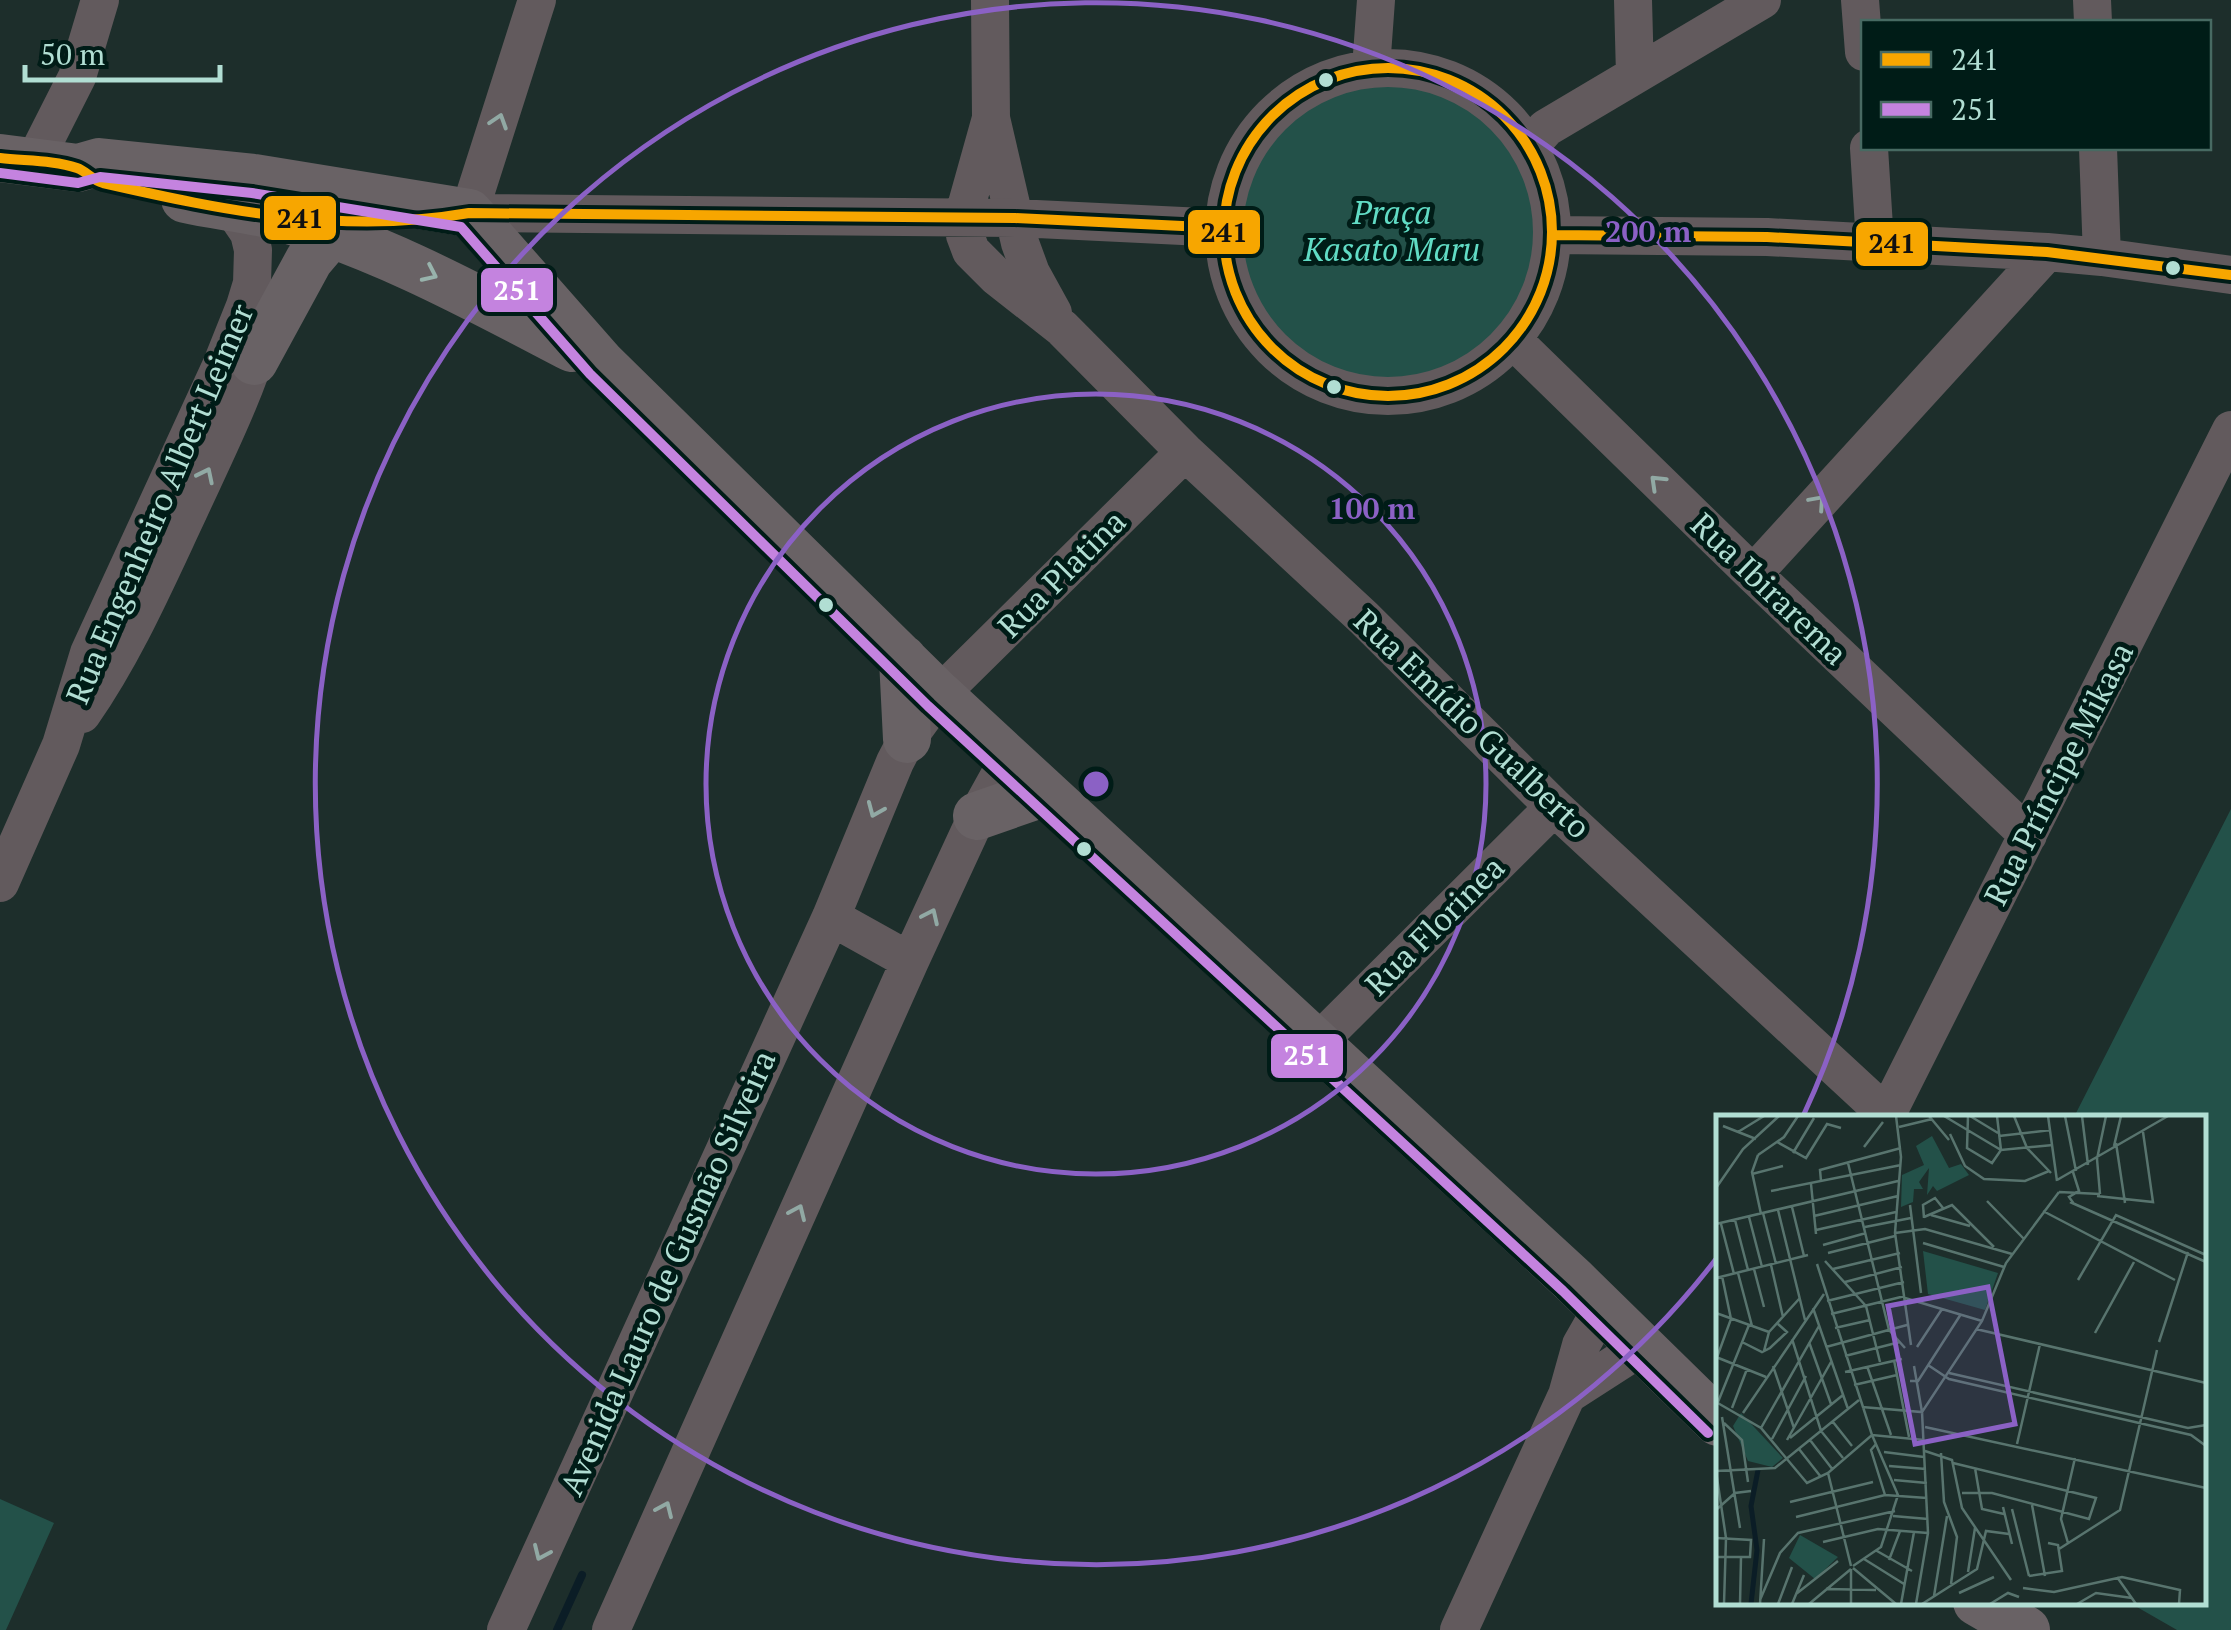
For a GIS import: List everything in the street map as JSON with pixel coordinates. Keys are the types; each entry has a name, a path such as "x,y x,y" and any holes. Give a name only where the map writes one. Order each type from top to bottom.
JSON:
{"main road":[{"path":"37,162 96,180 253,200 469,213 601,363 939,695 1548,1258 1716,1420"},
{"path":"253,200 337,228 601,363"},
{"path":"254,361 301,274 337,228 418,224 469,213"},
{"path":"903,659 906,739"},
{"path":"977,816 1043,793"},
{"path":"1982,1605 2026,1630"}],"street":[{"path":"37,162 77,77 100,0"},
{"path":"538,0 469,213 1015,218 1224,228"},
{"name":"Rua Emídio Gualberto","path":"990,0 991,118 1031,272 1062,328"},
{"path":"1371,68 1376,0"},
{"path":"1633,0 1635,75"},
{"path":"1529,147 1546,128 1762,0"},
{"path":"1371,68 1411,69 1449,79 1479,95 1505,116 1529,147 1546,189 1552,234 1544,282 1531,313 1512,340 1478,370 1431,391 1389,398 1362,396 1314,380 1295,368 1264,341 1241,306 1227,267 1224,228 1233,178 1256,134 1283,106 1311,87 1334,76 1371,68"},
{"name":"Rua Emídio Gualberto","path":"991,118 964,218 965,235 972,251 997,277 1062,328 1185,452 1364,618 1554,807 1885,1115"},
{"path":"1870,150 1875,243"},
{"path":"2098,150 2102,256"},
{"name":"Rua Engenheiro Albert Leimer","path":"61,745 114,668 213,459 254,361 275,292 277,255 253,200"},
{"name":"Rua Engenheiro Albert Leimer","path":"0,883 61,745 89,654 245,306 252,283 249,233 253,200"},
{"path":"1552,234 1767,237 2046,252 2231,275"},
{"path":"1753,574 2046,252"},
{"name":"Rua Ibirarema","path":"1512,340 2028,835"},
{"name":"Rua Príncipe Mikasa","path":"1887,1115 2231,430"},
{"name":"Rua Platina","path":"939,695 1185,452"},
{"name":"Avenida Lauro de Gusmão Silveira","path":"506,1630 831,916 906,739 939,695"},
{"path":"611,1630 910,961 977,816 1008,760"},
{"name":"Rua Florinea","path":"1316,1044 1554,807"},
{"path":"831,916 910,961"},
{"path":"1459,1630 1567,1394 1581,1345 1601,1310"},
{"path":"1567,1394 1640,1348"}],"green space":[{"name":"Praça Kasato Maru","path":"1389,68 1421,71 1452,81 1505,116 1540,169 1550,200 1550,264 1540,295 1505,348 1452,383 1421,393 1389,396 1357,393 1326,383 1273,348 1238,295 1228,264 1225,232 1228,200 1238,169 1273,116 1326,81 1357,71"},
{"path":"2231,809 2231,1630 2177,1630 2133,1605 2206,1605 2206,1115 2075,1115"},
{"path":"0,1499 54,1523 6,1630 0,1630"}],"waterway":[{"path":"557,1630 582,1575"}],"transit line":[{"name":"241","path":"1388,68 1420,71 1451,80 1479,95 1504,116 1525,141 1540,169 1549,200 1552,232 1549,264 1540,295 1525,323 1504,348 1479,369 1451,384 1420,393 1388,396 1356,393 1325,384 1297,369 1272,348 1251,323 1236,295 1227,264 1224,232 1227,200 1236,169 1251,141 1272,116 1297,95 1325,80 1356,71 1388,68"},
{"name":"241","path":"0,158 68,165 103,183 194,203 330,221 376,222 469,213 1015,218 1224,228"},
{"name":"251","path":"0,173 78,183 100,177 252,193 461,227 590,374 928,706 1563,1291 1708,1433"},
{"name":"241","path":"1552,235 1767,237 2047,252 2231,275"}]}
